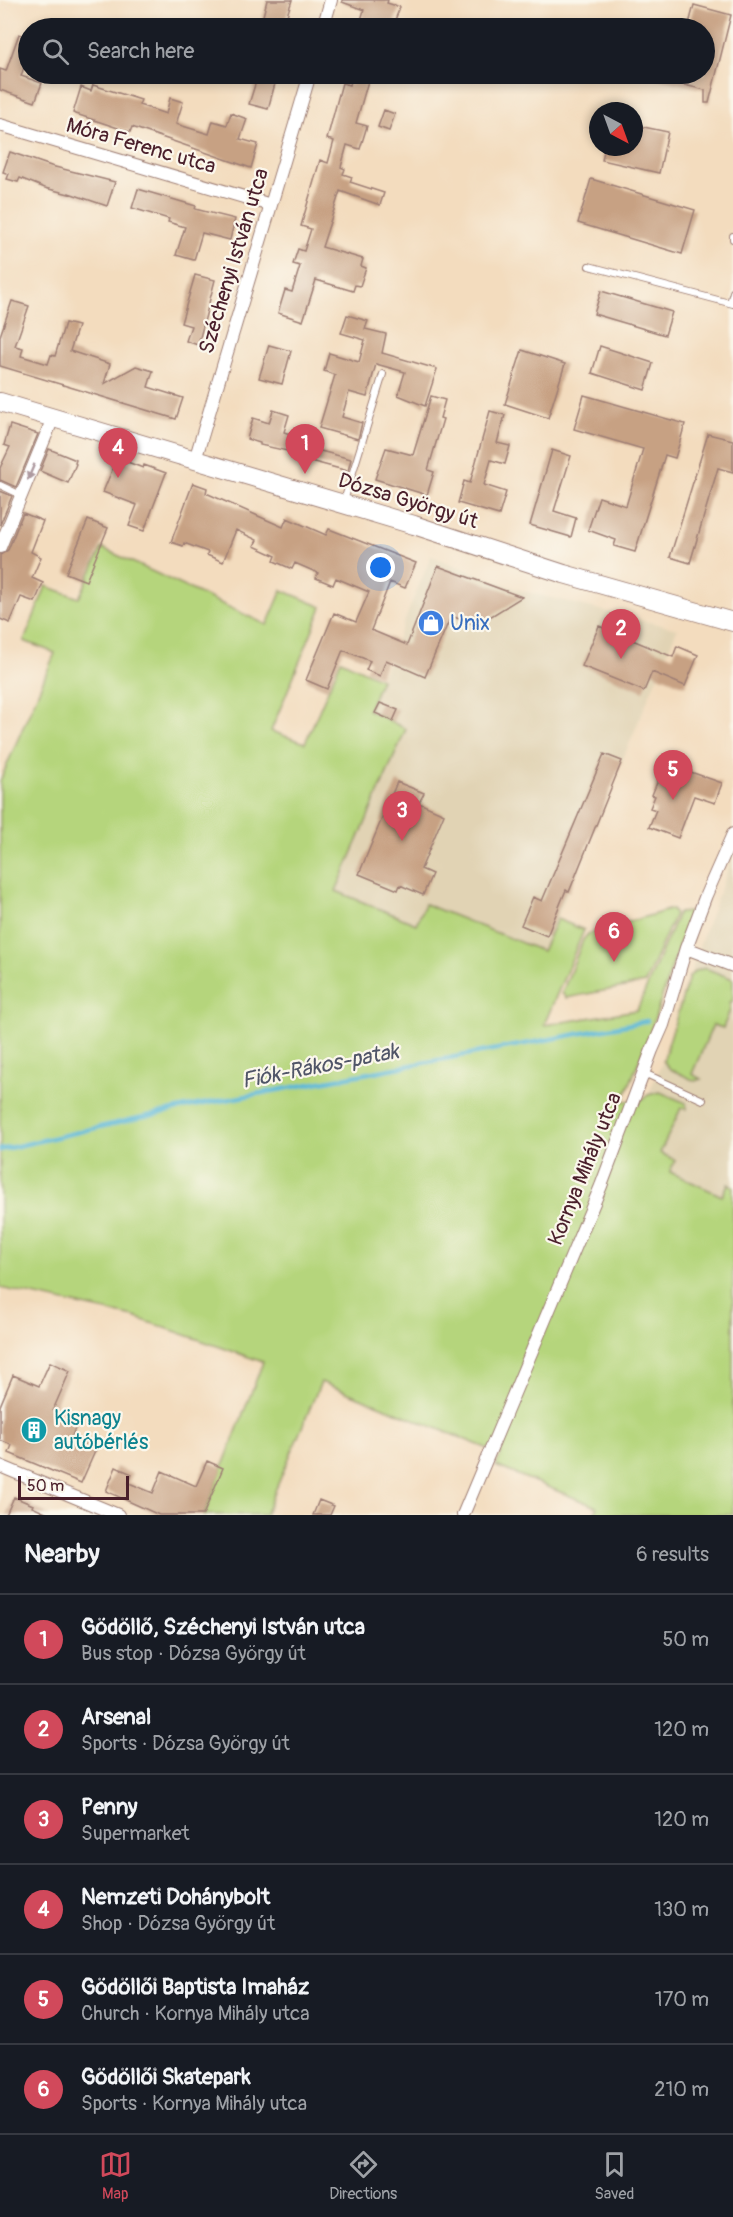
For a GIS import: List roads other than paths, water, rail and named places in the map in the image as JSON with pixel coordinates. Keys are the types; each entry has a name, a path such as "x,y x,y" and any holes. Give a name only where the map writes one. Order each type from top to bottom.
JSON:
{"main road":[{"name":"Dózsa György út","path":"0,402 414,525 564,574 733,622"}],"street":[{"path":"325,18 331,0"},
{"name":"Széchenyi István utca","path":"195,460 307,84"},
{"name":"Móra Ferenc utca","path":"0,125 272,205"},
{"path":"0,547 54,418"},
{"name":"Kornya Mihály utca","path":"463,1515 601,1186 663,1025 686,948 706,894 733,834"},
{"path":"686,948 733,966"},
{"path":"0,1466 118,1515"}],"lane":[{"path":"589,266 732,304 733,292"},
{"path":"343,504 383,374"},
{"path":"0,485 22,495"},
{"path":"644,1074 703,1100"}],"waterway":[{"name":"Fiók-Rákos-patak","path":"0,1150 187,1107 647,1021"}],"place":[{"name":"Gödöllő, Széchenyi István utca","path":"305,474"},
{"name":"Nemzeti Dohánybolt","path":"118,478"},
{"name":"Unix","path":"431,623"},
{"name":"Arsenal","path":"621,659"},
{"name":"Gödöllői Baptista Imaház","path":"673,800"},
{"name":"Penny","path":"402,841"},
{"name":"Gödöllői Skatepark","path":"614,962"},
{"name":"Kisnagy autóbérlés","path":"34,1430"}]}
